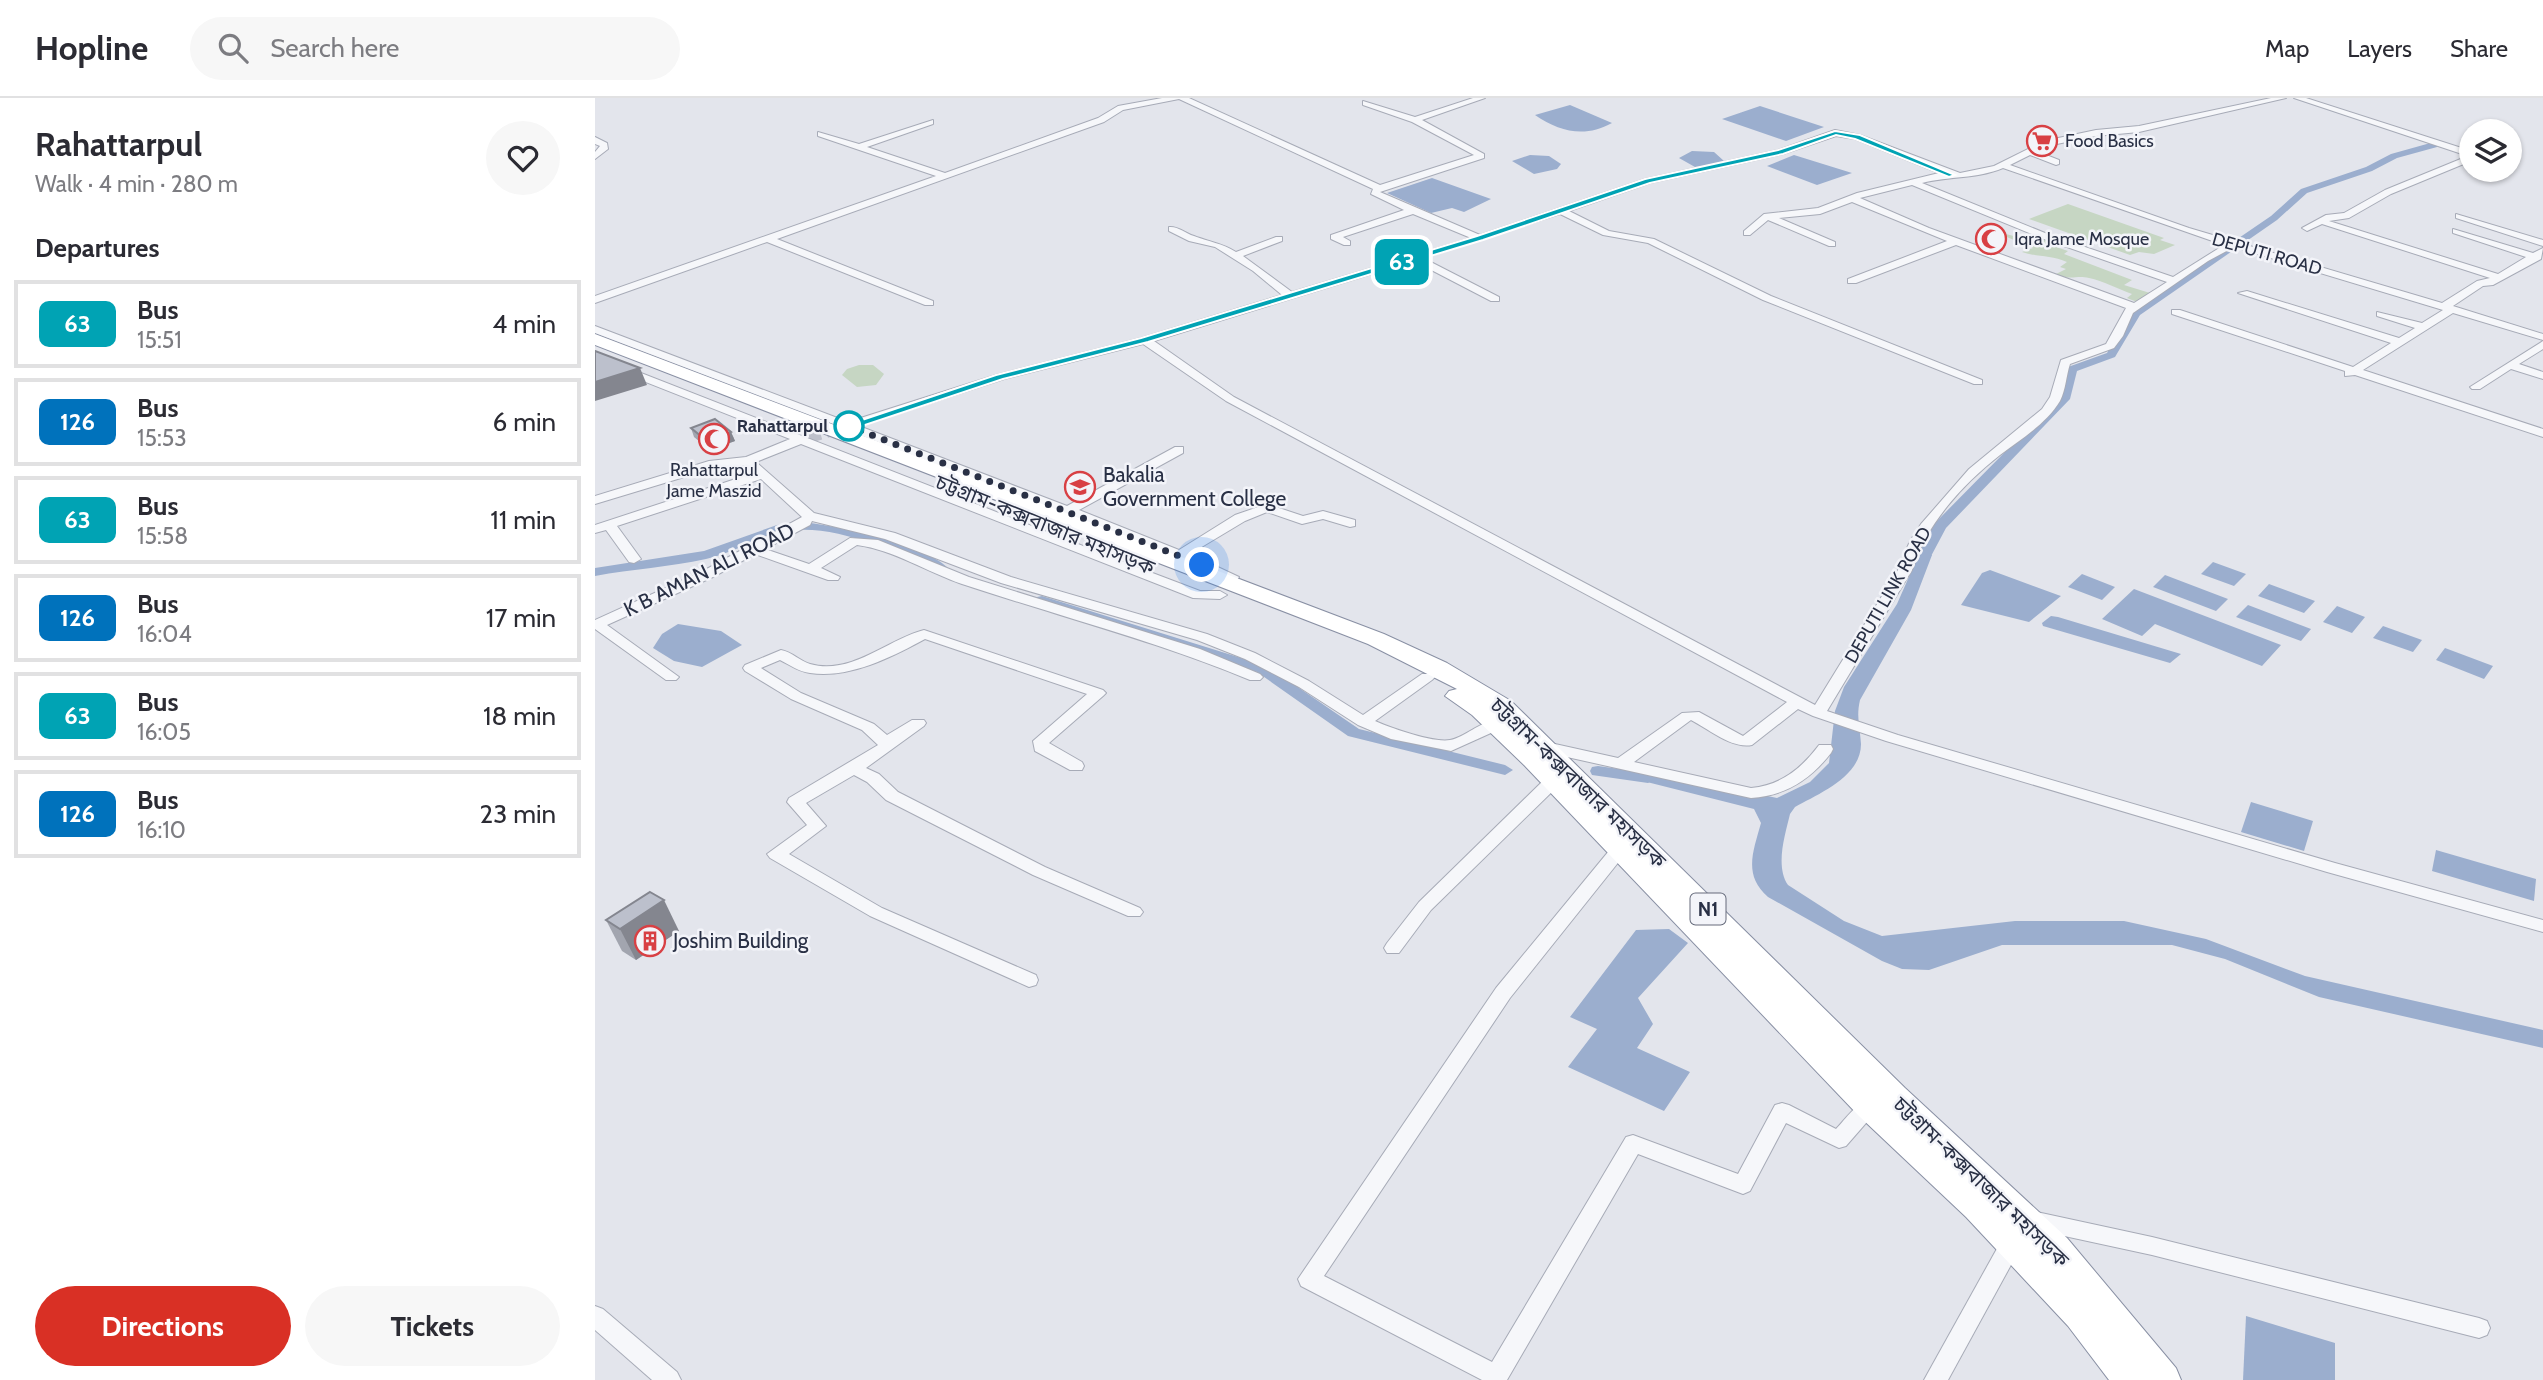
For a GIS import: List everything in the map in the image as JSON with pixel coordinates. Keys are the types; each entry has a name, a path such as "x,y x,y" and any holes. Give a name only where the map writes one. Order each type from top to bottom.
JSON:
{"highway":[{"name":"চট্টগ্রাম-কক্সবাজার মহাসড়ক","path":"595,339 1334,629 1427,677 1480,710 1553,781 1870,1107 1978,1207 2055,1248 2163,1380"},
{"name":"চট্টগ্রাম-কক্সবাজার মহাসড়ক","path":"595,348 1220,595 1376,639 1439,668 1492,699 1546,747 1894,1097 2018,1230 2131,1380"}],"street":[{"path":"595,300 1101,120 1121,108 1175,98"},
{"path":"1182,98 1379,188"},
{"path":"1415,120 1481,98"},
{"path":"1747,233 1767,216 1820,211 1851,198 1912,183 1971,174 2003,165 2028,151 2061,140 2139,129 2283,98"},
{"path":"2298,98 2459,152"},
{"path":"1366,103 1415,120 1482,156 1379,188 1374,192 1412,211 1480,238"},
{"path":"857,147 930,122"},
{"path":"845,427 1000,377 1145,340 1415,258 1648,181 1780,152 1835,133 1857,137 1951,175"},
{"path":"821,134 943,175"},
{"path":"595,140 604,145 604,149 595,156"},
{"path":"2028,151 2056,162"},
{"path":"2307,228 2329,217 2346,216 2388,192 2459,161"},
{"name":"DEPUTI ROAD","path":"2003,165 2233,244 2540,338"},
{"path":"1912,183 2122,265 2172,281"},
{"path":"1851,198 2131,306"},
{"path":"1559,210 1606,233 1651,241 1767,298 1978,382"},
{"path":"1347,243 1334,237 1412,211"},
{"path":"1767,216 1832,244"},
{"path":"2459,216 2543,243"},
{"path":"2321,221 2498,277"},
{"path":"1172,229 1192,239 1209,241 1235,256 1289,295"},
{"path":"2456,232 2540,255"},
{"path":"766,238 929,303"},
{"path":"1235,256 1279,239"},
{"path":"1852,281 1957,241"},
{"name":"DEPUTI LINK ROAD","path":"1825,715 1905,570 1908,556 1936,514 1985,461 2012,444 2054,401 2065,362 2110,346 2118,336 2128,311 2154,298 2172,281 2207,256 2233,244"},
{"path":"2340,378 2401,342 2481,283 2489,283 2540,255"},
{"path":"1415,258 1495,299"},
{"path":"2243,293 2401,342"},
{"path":"2176,313 2543,433"},
{"path":"2381,314 2423,327"},
{"path":"595,328 1328,615 1333,619 1334,629"},
{"path":"2476,387 2510,365 2540,338"},
{"path":"1145,340 1230,399 1825,715 2333,869 2543,926"},
{"path":"595,358 1198,595 1220,595"},
{"path":"2510,365 2543,376"},
{"path":"595,500 713,464 748,461 804,438"},
{"path":"1067,511 1179,450"},
{"name":"K B AMAN ALI ROAD","path":"596,624 756,550 803,523 748,461"},
{"path":"602,527 761,475"},
{"path":"1180,555 1240,518 1260,509 1274,509 1302,520 1323,515 1350,523"},
{"path":"803,523 890,536 1006,580 1202,637 1250,656 1304,684 1363,722 1397,736 1451,747 1496,725"},
{"path":"602,527 633,559"},
{"path":"811,569 855,541 877,544 964,580 1097,619 1228,663 1255,677"},
{"path":"756,550 833,577"},
{"path":"596,624 671,677"},
{"path":"1029,979 876,912 776,854 818,826 795,802 889,745 868,727 796,696 750,668 781,654 809,669 831,670 894,651 924,634 1098,694 1041,741 1041,747 1076,766"},
{"path":"1363,722 1427,677"},
{"path":"1623,762 1687,716 1694,715 1741,741 1746,741 1797,702"},
{"path":"886,743 918,723"},
{"path":"1546,747 1763,793 1810,770 1825,749"},
{"path":"855,768 873,778 892,796 1039,871 1134,912"},
{"path":"1393,948 1425,906 1553,781"},
{"path":"1619,850 1503,993 1309,1279 1496,1378 1633,1143 1743,1185 1781,1111 1839,1140 1870,1107"},
{"path":"1937,1380 2018,1230 2152,1246 2479,1328"},
{"path":"595,1317 669,1380"}],"green space":[{"path":"2068,204 2164,238 2160,240 2175,245 2154,254 2139,252 2130,255 2029,219"},
{"path":"2036,234 2061,243 2056,247 2068,251 2064,254 2132,280 2124,285 2150,293 2137,302 2127,298 2132,294 2100,281 2056,274 2066,269 2060,267 2067,262 2022,252 2033,248 2002,235 2021,238"},
{"path":"859,365 873,365 884,374 876,385 857,387 842,375 847,369"}],"water":[{"path":"1570,105 1612,123 1582,132 1554,126 1535,115"},
{"path":"1760,106 1824,127 1786,141 1722,119"},
{"path":"1692,151 1714,152 1724,161 1713,164 1716,165 1695,167 1679,158"},
{"path":"1530,155 1549,156 1561,164 1557,169 1534,174 1512,161"},
{"path":"1794,155 1852,173 1817,185 1767,166"},
{"path":"1432,178 1491,199 1464,212 1452,208 1431,213 1387,193"},
{"path":"1919,554 1932,555 1911,610 1860,700 1858,717 1861,744 1854,766 1837,783 1795,807 1790,814 1782,860 1782,869 1788,885 1844,921 1882,936 2015,921 2124,921 2206,939 2305,976 2543,1030 2543,1048 2319,997 2225,959 2172,945 2002,945 1929,970 1902,969 1882,961 1768,897 1760,889 1755,880 1752,863 1761,823 1754,809 1631,778 1629,774 1633,771 1653,772 1777,798 1810,782 1829,763 1835,711 1844,687 1897,604"},
{"path":"2213,562 2246,574 2234,586 2201,574"},
{"path":"1990,570 2061,596 2029,622 1961,605 1982,573"},
{"path":"2082,574 2115,587 2102,600 2068,587"},
{"path":"2165,575 2228,599 2216,611 2153,587"},
{"path":"2269,584 2315,601 2304,613 2258,596"},
{"path":"2134,589 2281,645 2262,666 2155,624 2142,636 2102,619"},
{"path":"2248,605 2311,629 2301,641 2236,617"},
{"path":"2337,606 2365,617 2352,633 2323,622"},
{"path":"2051,616 2181,654 2170,663 2043,626 2042,623"},
{"path":"678,624 721,631 742,645 702,667 674,661 653,648 662,634"},
{"path":"2383,626 2422,640 2413,652 2373,638"},
{"path":"2445,648 2493,666 2484,679 2436,660"},
{"path":"2251,802 2313,821 2304,851 2241,832"},
{"path":"2436,850 2536,879 2534,901 2432,871"},
{"path":"1669,929 1688,943 1638,998 1653,1024 1637,1048 1690,1072 1664,1111 1568,1067 1597,1029 1570,1017 1636,930"},
{"path":"2246,1316 2335,1343 2335,1380 2243,1380"}],"building":[{"path":"595,351 640,368 595,382"},
{"path":"715,419 731,432 707,441 691,428"},
{"path":"650,892 664,900 620,929 606,920"}],"waterway":[{"path":"1916,572 1940,526 2066,397 2072,369 2111,355 2136,313 2274,218 2304,191 2369,169 2394,156 2434,145"},
{"path":"595,572 707,555 771,531 799,526 819,527 863,537 907,552 941,568"},
{"path":"1042,600 1262,669 1354,733 1505,770"},
{"path":"1598,771 1648,778"}],"tunnel":[{"path":"809,437 840,428"}],"bus line":[{"name":"63","path":"849,426 1000,377 1145,340 1480,238 1648,181 1780,152 1826,135 1835,133 1857,137 1951,175"}],"place":[{"name":"Food Basics","path":"2042,141"},
{"name":"Iqra Jame Mosque","path":"1991,239"},
{"name":"Rahattarpul","path":"849,426"},
{"name":"Rahattarpul Jame Maszid","path":"714,439"},
{"name":"Bakalia Government College","path":"1080,487"},
{"name":"Joshim Building","path":"650,941"}],"route":[{"path":"849,426 1130,534 1202,565"}]}
